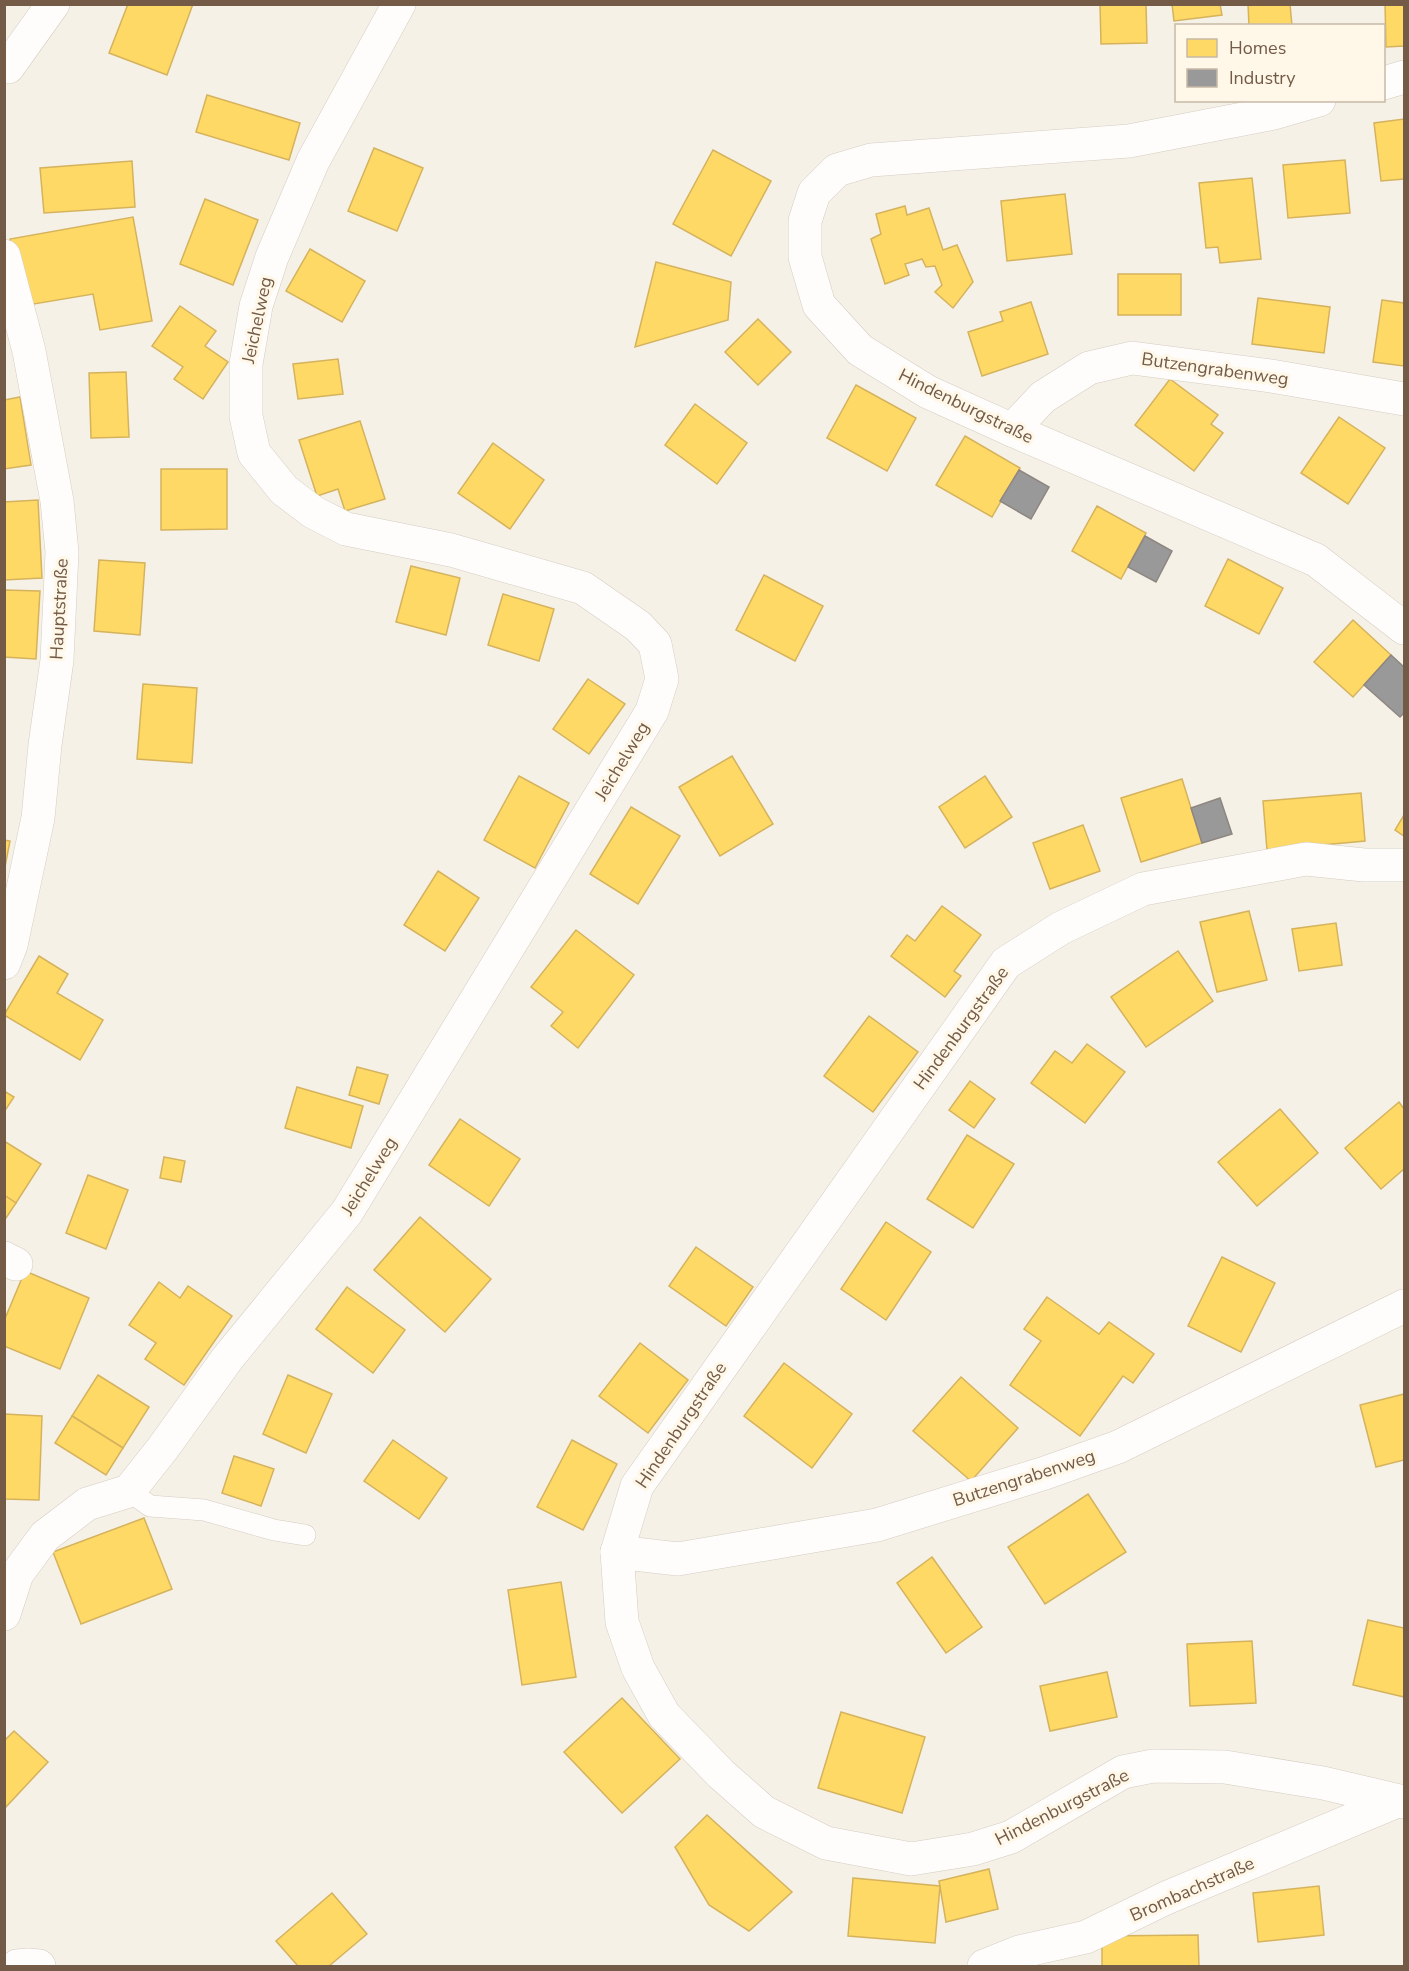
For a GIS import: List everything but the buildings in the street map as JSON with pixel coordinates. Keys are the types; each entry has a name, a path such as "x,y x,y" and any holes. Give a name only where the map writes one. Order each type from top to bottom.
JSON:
{"street":[{"path":"6,68 53,4"},
{"name":"Jeichelweg","path":"129,1491 227,1359 347,1212 652,711 663,679 655,644 638,626 583,588 451,550 346,529 313,512 284,490 254,453 246,416 246,364 256,306 272,257 313,161 399,4"},
{"path":"1385,82 1404,77"},
{"name":"Hindenburgstraße","path":"1312,102 1274,113 1129,141 872,160 837,170 814,193 805,221 805,257 819,305 860,350 928,392 1316,560 1404,628"},
{"name":"Hauptstraße","path":"4,256 29,351 57,501 62,552 57,660 38,818 11,945 4,963"},
{"name":"Butzengrabenweg","path":"1012,430 1043,397 1089,368 1132,358 1271,376 1404,399"},
{"name":"Hindenburgstraße","path":"1401,1802 1323,1783 1225,1767 1153,1766 1123,1772 1011,1837 972,1849 911,1859 826,1843 764,1812 721,1774 664,1715 638,1668 622,1622 617,1552 637,1486 1006,963 1061,928 1143,890 1306,859 1364,865 1404,866"},
{"name":"Butzengrabenweg","path":"617,1552 678,1559 877,1525 1034,1477 1118,1447 1404,1306"},
{"path":"4,1614 17,1574 45,1536 87,1504 129,1491"},
{"name":"Brombachstraße","path":"984,1966 1019,1952 1086,1937 1166,1898 1401,1802"},
{"path":"17,1966 39,1966"}],"lane":[{"path":"129,1491 150,1506 204,1510 274,1530 305,1535"}]}
